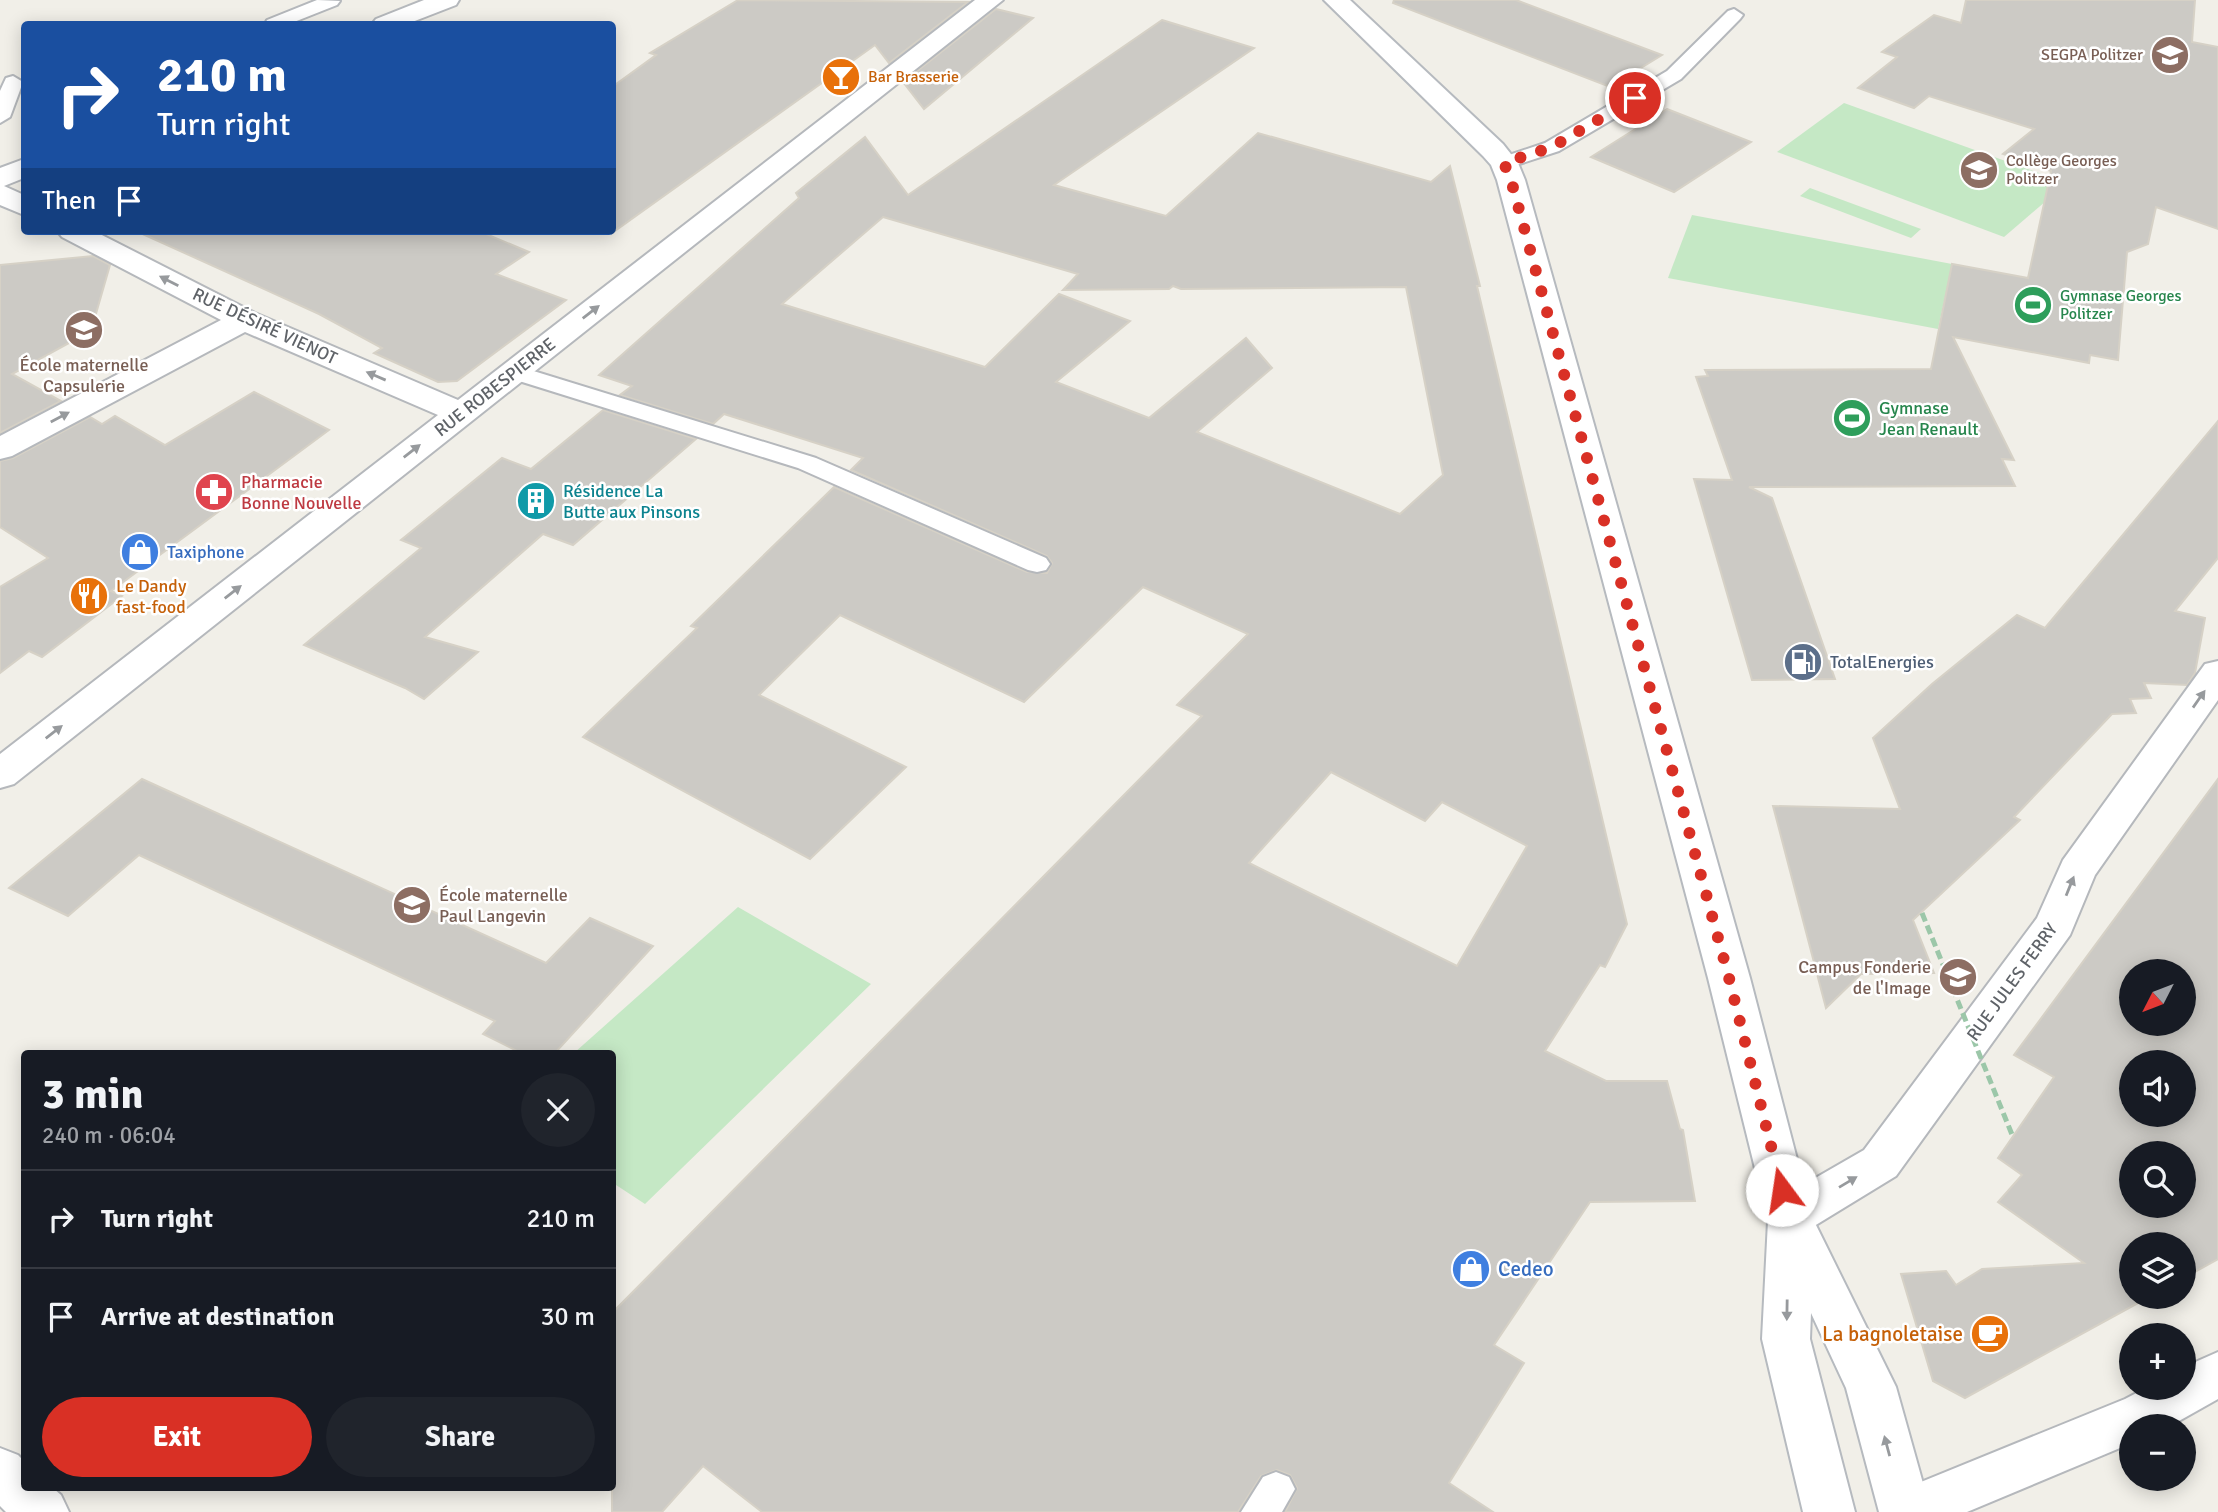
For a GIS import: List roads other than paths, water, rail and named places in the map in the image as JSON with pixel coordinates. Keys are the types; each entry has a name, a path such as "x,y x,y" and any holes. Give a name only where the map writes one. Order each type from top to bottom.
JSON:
{"street":[{"path":"392,21 447,0"},
{"name":"RUE ROBESPIERRE","path":"0,774 991,0"},
{"path":"1336,0 1504,163 1511,180 1729,978 1789,1217 1871,1387 1906,1512 2143,1415 2218,1374"},
{"path":"0,180 21,169"},
{"path":"0,194 21,204"},
{"name":"RUE DÉSIRÉ VIENOT","path":"80,235 244,320 461,413"},
{"path":"0,449 244,320"},
{"name":"RUE JULES FERRY","path":"1789,1217 1881,1163 2055,924 2077,870 2218,673"},
{"path":"1789,1217 1786,1339 1829,1512"},
{"path":"0,1472 43,1512"}],"lane":[{"path":"281,21 331,1"},
{"path":"1504,163 1552,147 1674,75 1734,15"},
{"path":"1,114 13,82"},
{"path":"1,114 21,107"},
{"path":"514,372 807,463 1037,564"}],"place":[{"name":"SEGPA Politzer","path":"2170,55"},
{"name":"Bar Brasserie","path":"841,77"},
{"name":"Collège Georges Politzer","path":"1979,170"},
{"name":"Gymnase Georges Politzer","path":"2033,305"},
{"name":"École maternelle Capsulerie","path":"84,330"},
{"name":"Gymnase Jean Renault","path":"1852,418"},
{"name":"Pharmacie Bonne Nouvelle","path":"214,492"},
{"name":"Résidence La Butte aux Pinsons","path":"536,501"},
{"name":"Taxiphone","path":"140,552"},
{"name":"Le Dandy fast-food","path":"89,596"},
{"name":"TotalEnergies","path":"1803,662"},
{"name":"École maternelle Paul Langevin","path":"412,905"},
{"name":"Campus Fonderie de l'Image","path":"1958,977"},
{"name":"Cedeo","path":"1471,1269"},
{"name":"La bagnoletaise","path":"1990,1334"}]}
